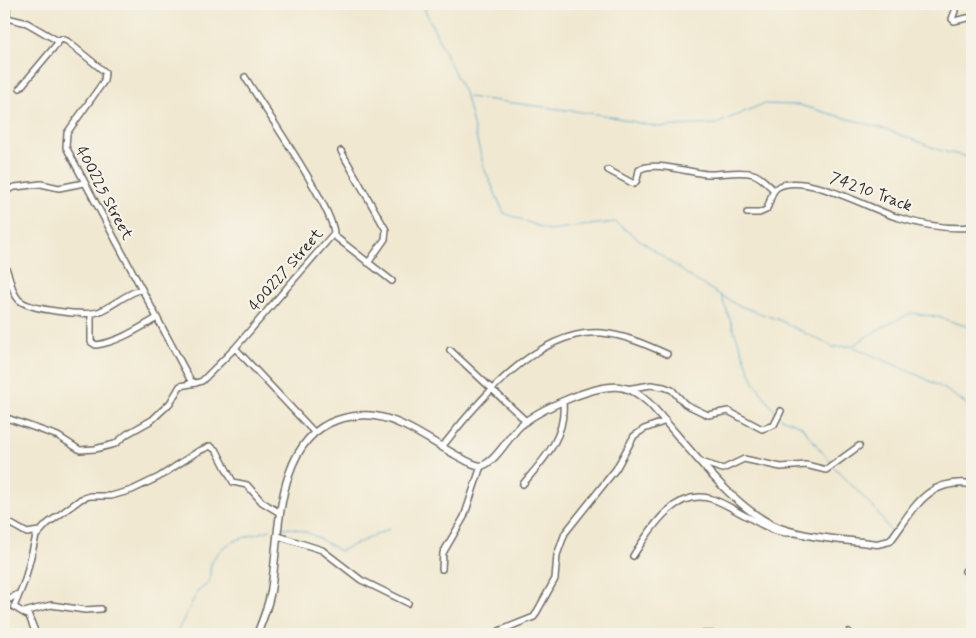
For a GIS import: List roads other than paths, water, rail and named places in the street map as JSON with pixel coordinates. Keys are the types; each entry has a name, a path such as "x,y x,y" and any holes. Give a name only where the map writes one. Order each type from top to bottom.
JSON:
{"street":[{"path":"7,4 7,18 27,23 58,41 20,88"},
{"path":"955,11 952,19 954,21 972,17"},
{"name":"400225 Street","path":"58,41 61,39 67,41 100,66 106,75 65,138 70,158 194,382"},
{"name":"400227 Street","path":"4,417 58,436 80,450 95,449 118,442 161,412 180,386 202,381 235,348 333,235 333,225 324,206 244,77"},
{"path":"341,151 386,230 385,239 368,263"},
{"path":"608,170 634,184 639,170 646,167 687,170 706,174 752,174 759,177 774,190 766,210 759,213 747,213"},
{"path":"4,191 15,186 41,184 59,188 84,184"},
{"name":"74210 Track","path":"774,190 784,185 816,186 911,221 972,227"},
{"path":"333,235 392,281"},
{"path":"4,265 16,295 25,304 55,310 91,313 105,308 127,294 142,289"},
{"path":"91,313 91,340 96,345 108,343 133,332 157,318"},
{"path":"442,447 491,388 553,342 585,333 602,333 622,337 667,354"},
{"path":"235,348 314,432"},
{"path":"450,350 458,355 526,421"},
{"path":"626,389 651,385 668,388 685,404 704,413 710,415 728,411 762,429 774,425 781,411"},
{"path":"257,634 269,599 280,513 292,464 302,446 314,432 325,425 358,415 376,416 398,424 481,466 490,463 510,437 526,421 563,403 601,389 618,387 626,389 640,396 666,421 700,462 731,494 768,522 801,533"},
{"path":"523,484 557,439 564,419 563,403"},
{"path":"499,631 535,614 555,578 557,555 574,521 616,469 637,434 666,421"},
{"path":"36,634 31,618 14,608 21,590 34,541 40,530 80,499 90,496 111,496 132,490 159,477 204,447 210,446 215,448 233,482 247,485 267,506 280,513"},
{"path":"700,462 720,469 744,459 781,467 806,465 826,470 859,446"},
{"path":"442,569 443,553 464,517 481,466"},
{"path":"633,556 652,528 670,509 686,499 697,496 718,501 777,532 801,533 878,544 886,543 912,508 930,493 949,484 972,484"},
{"path":"4,520 26,533 40,530"},
{"path":"278,536 322,550 361,580 408,603"},
{"path":"965,571 972,564"},
{"path":"4,597 13,598 21,590"},
{"path":"21,612 51,605 85,610 101,609"},
{"path":"703,634 712,634"}],"waterway":[{"path":"167,8 170,4"},
{"path":"422,4 466,97 484,168 504,213 548,230 615,222 695,280 737,305 779,320 833,347 852,346 877,330 911,313 938,317 972,328"},
{"path":"468,97 604,115 657,127 716,124 763,104 799,105 888,130 942,151 972,158"},
{"path":"721,296 754,382 778,416"},
{"path":"854,347 916,374 946,390 972,409"},
{"path":"781,418 801,426 832,464"},
{"path":"834,467 876,510 891,532"},
{"path":"281,528 304,531 340,551 389,529"},
{"path":"176,634 198,591 209,583 210,566 216,555 236,540 270,530"}]}
